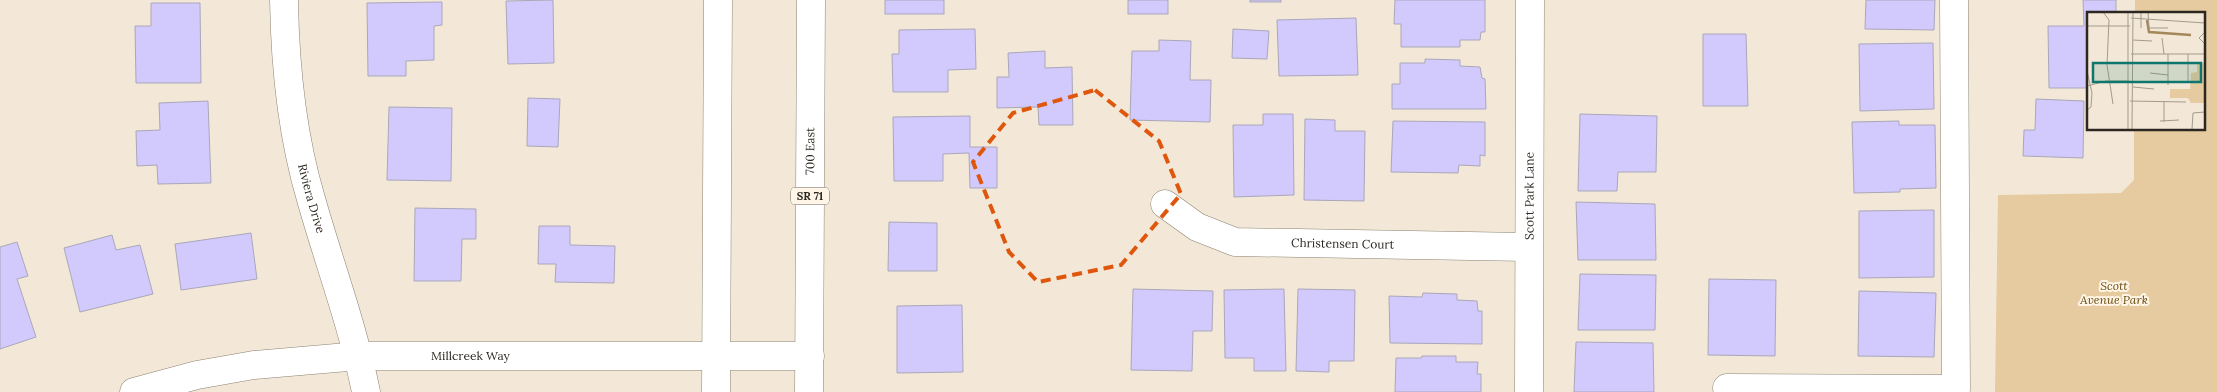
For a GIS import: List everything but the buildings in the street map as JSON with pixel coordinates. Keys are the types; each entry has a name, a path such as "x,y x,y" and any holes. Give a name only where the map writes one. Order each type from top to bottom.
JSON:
{"street":[{"name":"Riviera Drive","path":"284,0 289,85 300,150 310,197 359,356 366,392"},
{"path":"716,392 718,0"},
{"name":"700 East","path":"809,392 811,0"},
{"name":"Scott Park Lane","path":"1529,392 1530,0"},
{"path":"1728,388 1956,389 1954,0"},
{"name":"Christensen Court","path":"1165,204 1198,227 1235,242 1529,247"},
{"name":"Millcreek Way","path":"134,392 197,375 254,365 359,356 810,356"}],"highlighted area":[{"path":"1095,90 1159,141 1181,194 1121,265 1038,282 1009,252 973,162 1013,113"}],"green space":[{"name":"Scott Avenue Park","path":"2135,0 2217,0 2217,392 1995,392 1998,195 2121,193 2134,180 2134,130 2204,130 2204,12 2135,12"}]}
